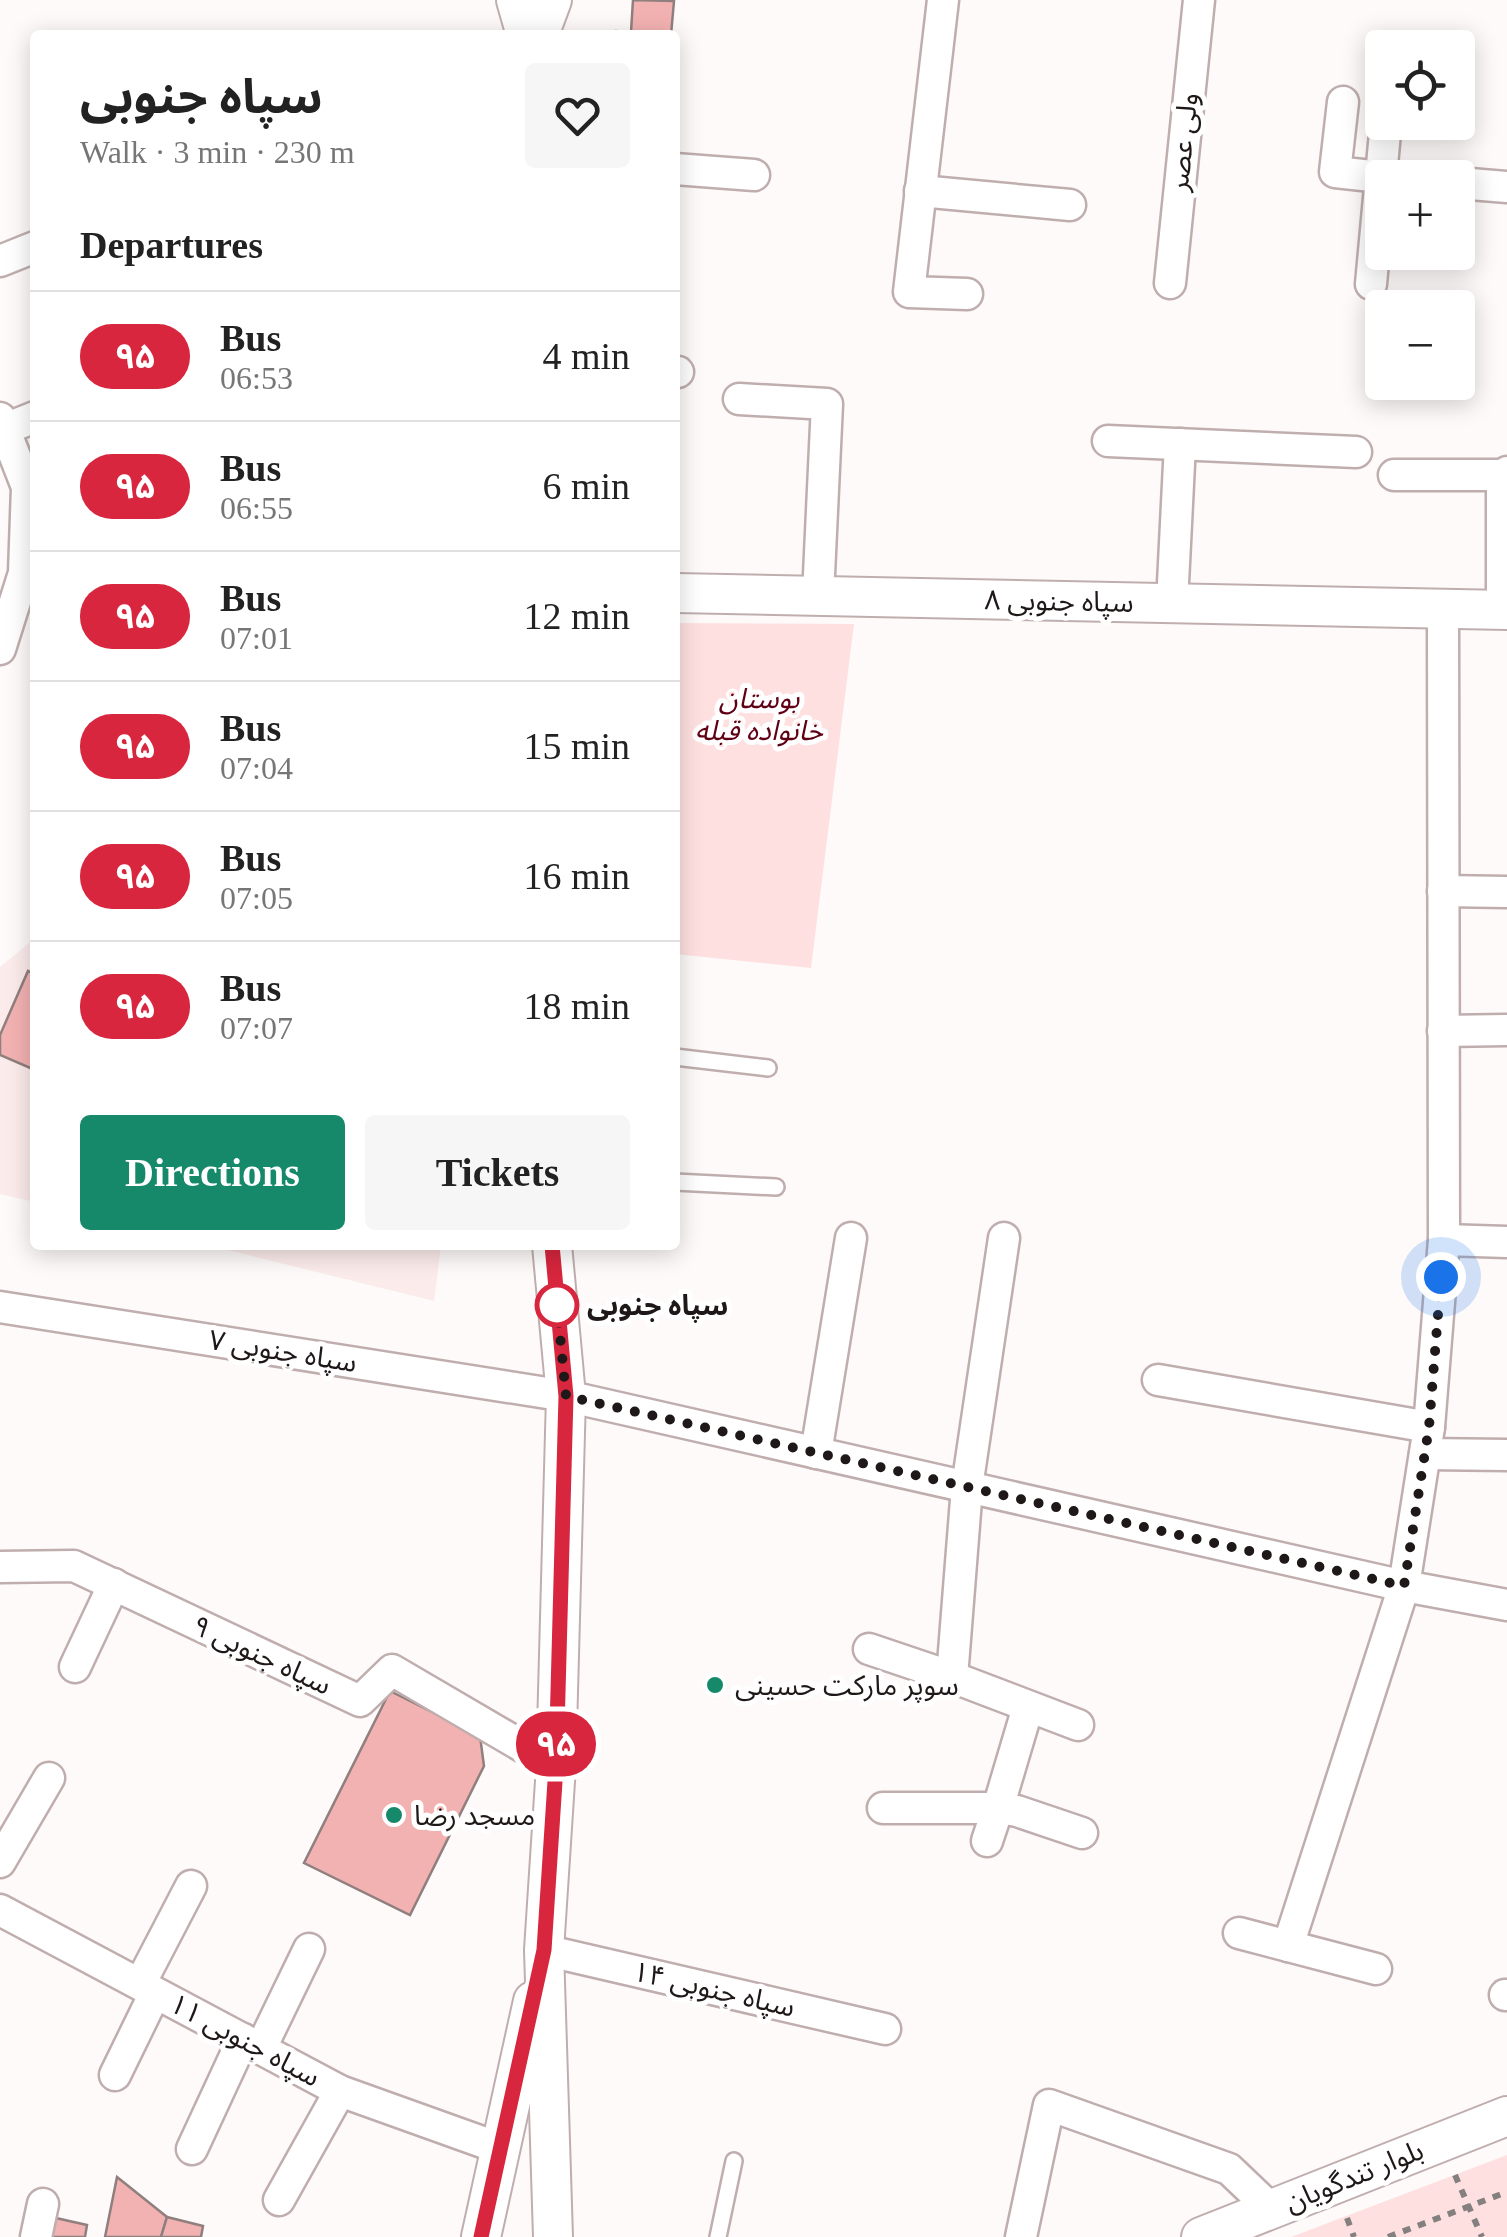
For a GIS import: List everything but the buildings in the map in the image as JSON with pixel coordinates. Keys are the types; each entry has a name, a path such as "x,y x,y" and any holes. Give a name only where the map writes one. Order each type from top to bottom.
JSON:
{"street":[{"path":"516,0 525,30"},
{"path":"541,30 552,0"},
{"path":"943,0 909,292 967,294"},
{"name":"ولی عصر","path":"1170,283 1198,0"},
{"path":"1343,102 1335,172 1365,175"},
{"path":"680,170 754,175"},
{"path":"1475,184 1507,187"},
{"path":"920,191 1070,205"},
{"path":"0,261 30,249"},
{"path":"1371,284 1373,270"},
{"path":"739,399 827,404 818,596"},
{"path":"0,649 24,573 2,424 30,417"},
{"path":"1108,441 1356,452"},
{"path":"1172,603 1180,444"},
{"path":"1394,475 1504,473 1504,610"},
{"name":"۸ سپاه جنوبی","path":"680,593 1504,610"},
{"path":"1288,1946 1404,1586 1427,1440 1444,1240 1443,608"},
{"path":"1443,891 1507,892"},
{"path":"1443,1031 1507,1030"},
{"path":"816,1453 852,1238"},
{"path":"952,1677 967,1487 1004,1238"},
{"path":"1444,1240 1507,1242"},
{"path":"552,1250 566,1396 556,1766 544,1950 554,2237"},
{"name":"۷ سپاه جنوبی","path":"0,1306 566,1396 1404,1586 1507,1605"},
{"path":"1158,1380 1507,1455"},
{"name":"۹ سپاه جنوبی","path":"0,1568 74,1566 360,1701 392,1670 556,1766"},
{"path":"75,1667 114,1584"},
{"path":"869,1649 1078,1725"},
{"path":"987,1841 1028,1707"},
{"path":"0,1862 49,1778"},
{"path":"883,1808 998,1808 1082,1833"},
{"path":"115,2076 191,1886"},
{"name":"۱۱ سپاه جنوبی","path":"0,1910 340,2090 499,2148"},
{"path":"1239,1933 1376,1969"},
{"path":"192,2149 310,1949"},
{"path":"481,2237 544,1950"},
{"name":"۱۴ سپاه جنوبی","path":"544,1950 884,2029"},
{"path":"279,2200 340,2090"},
{"path":"1021,2237 1049,2106 1228,2169 1271,2209"},
{"name":"بلوار تندگویان","path":"1202,2237 1507,2116"},
{"path":"36,2237 43,2204"}],"lane":[{"path":"680,1058 768,1068"},
{"path":"680,1182 776,1187"},
{"path":"718,2237 734,2161"}],"path":[{"path":"1442,2142 1482,2237"},
{"path":"1388,2237 1507,2192"}],"shaded area":[{"path":"30,942 30,1201 0,1194 0,967"},
{"path":"228,1250 440,1250 434,1301"}],"green space":[{"name":"بوستان خانواده قبله","path":"680,623 854,624 811,968 680,955"},
{"path":"1507,2155 1507,2237 1291,2237"}],"bus line":[{"name":"۹۵","path":"481,2237 544,1950 556,1766 566,1396 552,1250"}],"place":[{"name":"سپاه جنوبی","path":"557,1305"},
{"name":"سوپر مارکت حسینی","path":"715,1685"},
{"name":"مسجد رضا","path":"394,1815"}],"route":[{"path":"557,1305 566,1396 1404,1586 1429,1427 1441,1277"}]}
